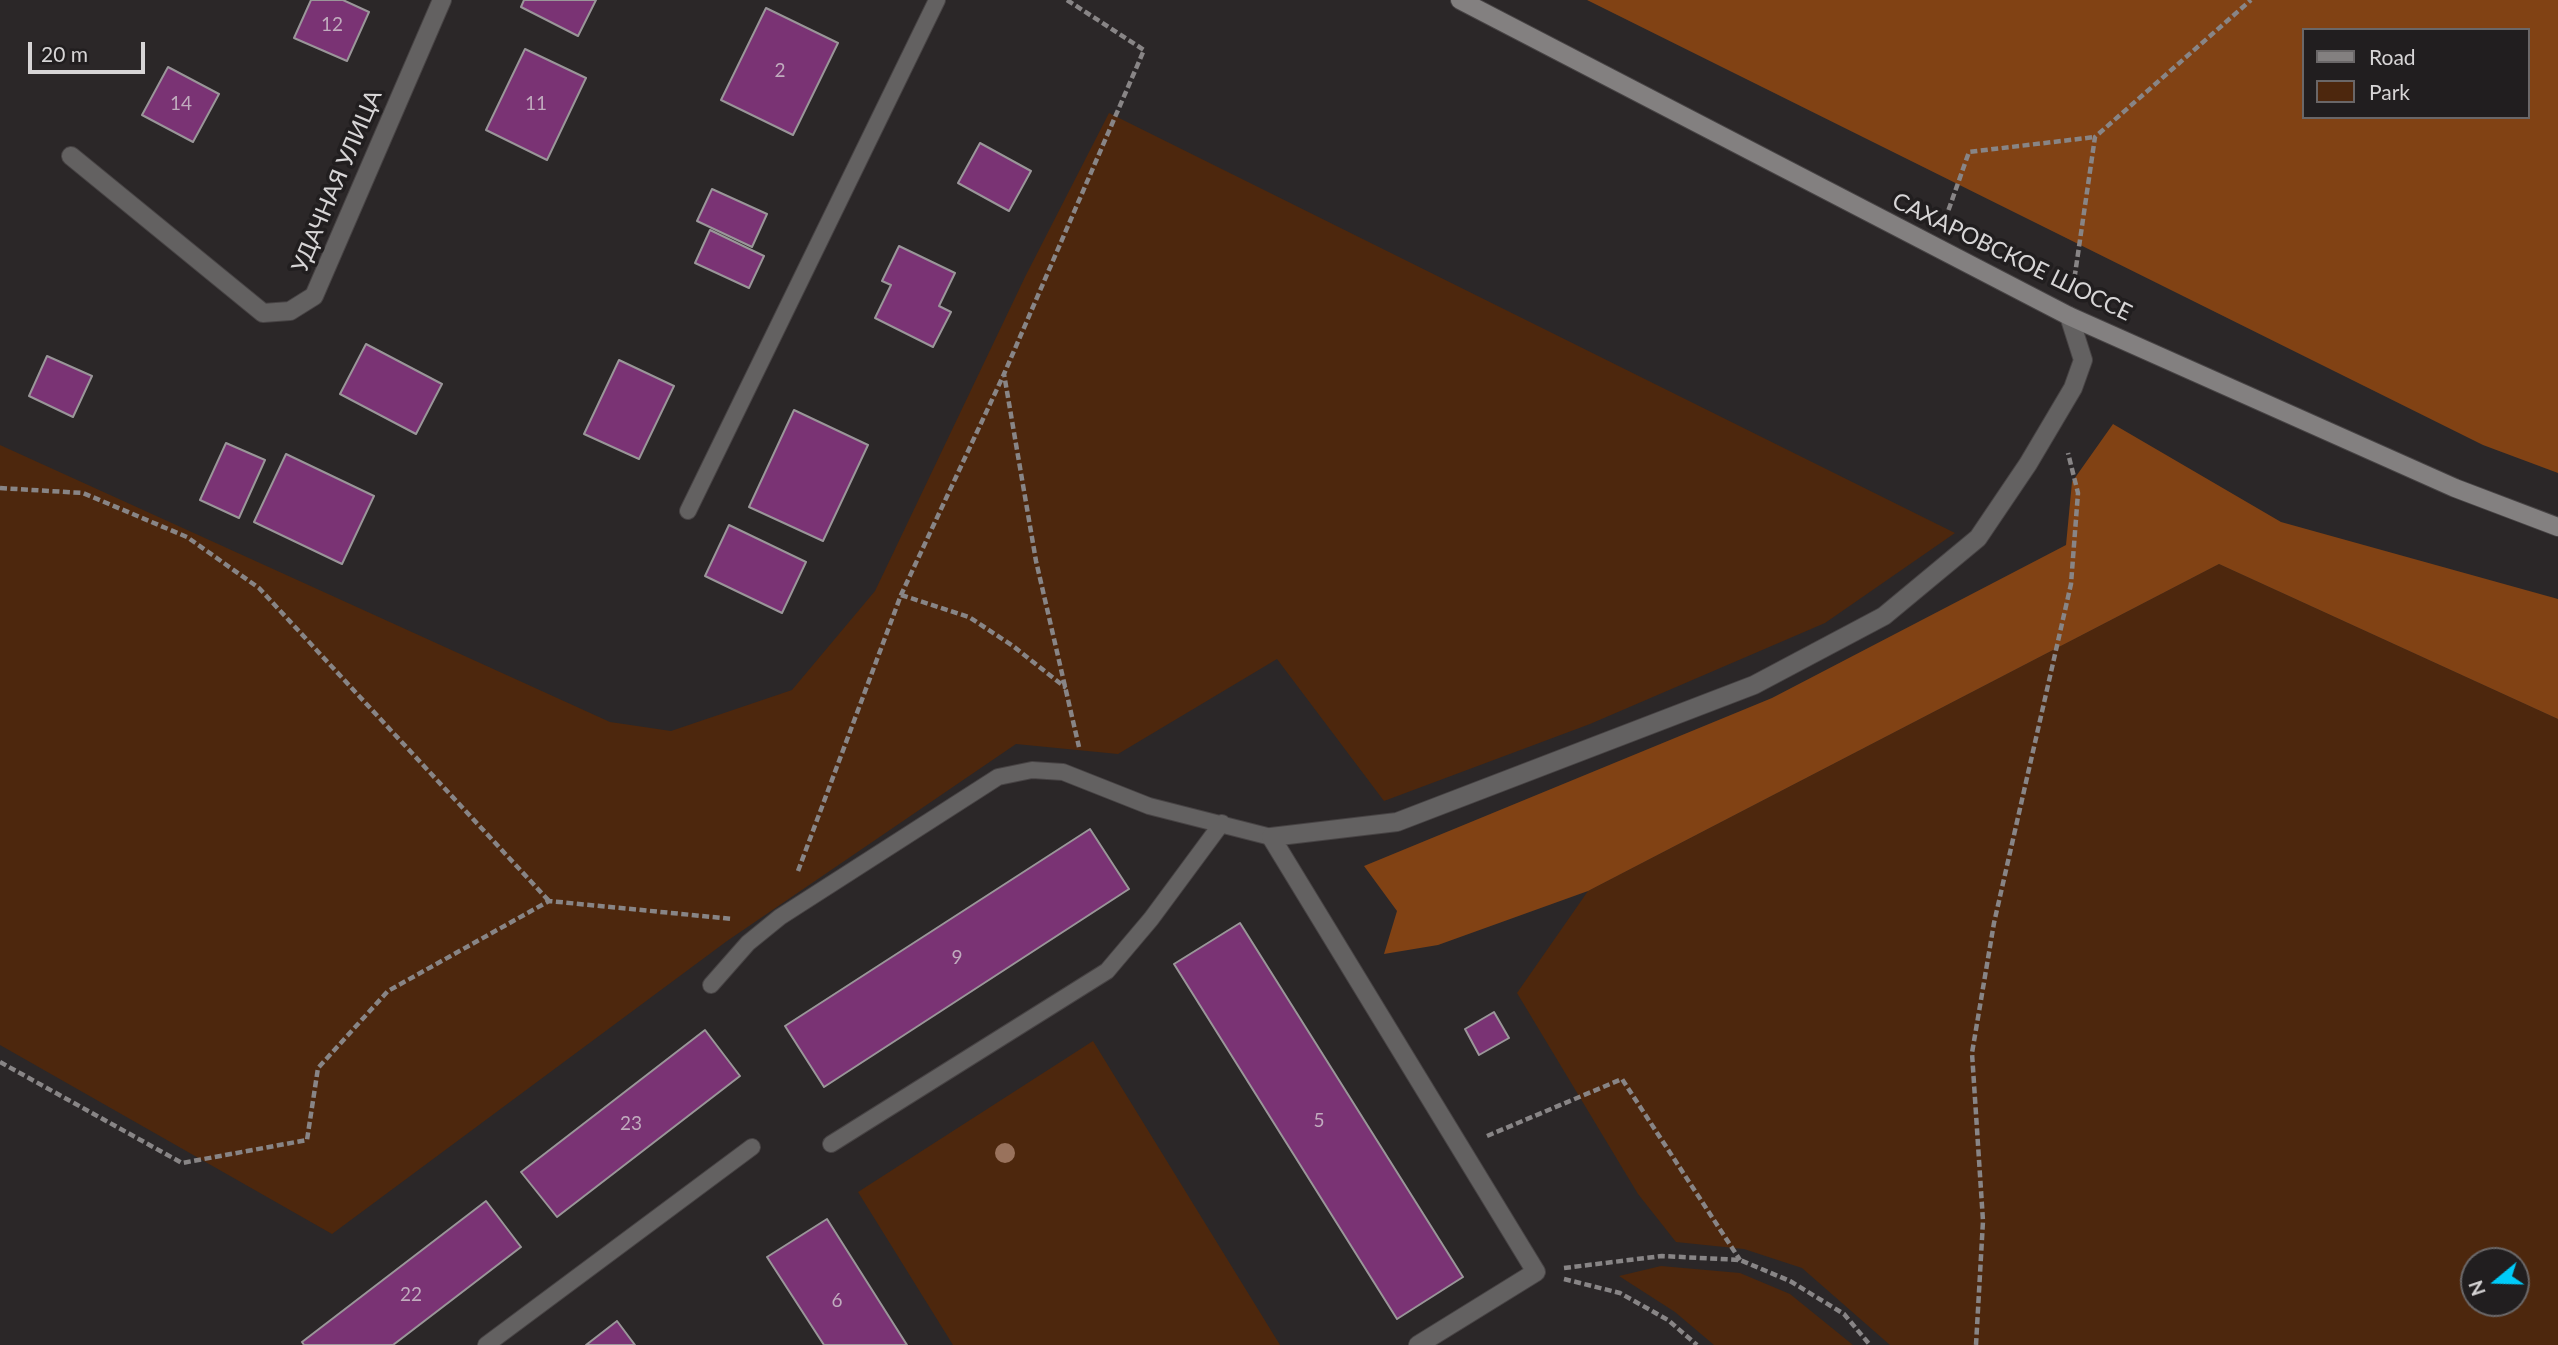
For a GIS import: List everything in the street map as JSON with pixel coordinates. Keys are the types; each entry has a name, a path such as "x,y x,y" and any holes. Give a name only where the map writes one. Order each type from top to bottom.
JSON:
{"main road":[{"name":"САХАРОВСКОЕ ШОССЕ","path":"1460,0 2070,316 2455,488 2558,527"}],"street":[{"name":"УДАЧНАЯ УЛИЦА","path":"71,156 263,313 290,311 314,296 442,0"},
{"path":"1424,1343 1536,1272 1272,837 1397,822 1754,685 1864,629 1884,616 1978,538 2028,464 2073,388 2083,360 2070,316"}],"lane":[{"path":"688,511 937,0"},
{"path":"711,985 748,943 780,917 998,777 1032,769 1063,772 1149,806 1272,837"},
{"path":"831,1144 1107,971 1151,919 1223,823"},
{"path":"486,1345 752,1147"}],"path":[{"path":"0,1062 182,1163 307,1140 318,1068 388,991 549,901 725,919 780,917 901,595 1004,374 1144,50 1067,0"},
{"path":"1936,247 1969,152 2095,137 2251,0"},
{"path":"2070,316 2095,137"},
{"path":"1004,374 1036,561 1087,782"},
{"path":"1976,1345 1983,1221 1972,1053 1994,923 2071,584 2078,492 2059,412"},
{"path":"0,488 83,493 187,537 259,588 549,901"},
{"path":"901,595 969,617 1013,646 1066,689"},
{"path":"1460,1147 1622,1079 1740,1260"},
{"path":"1536,1272 1662,1256 1740,1260 1790,1281 1844,1314 1870,1345"},
{"path":"1536,1272 1620,1293 1668,1320 1697,1345"}],"green space":[{"path":"1109,113 1955,533 1825,623 1590,724 1384,801 1277,659 1118,754 1016,744 727,941 332,1234 0,1045 0,445 610,722 671,731 792,690 875,591 1025,277"},
{"path":"2219,564 2558,719 2558,1345 1890,1345 1802,1268 1744,1249 1676,1242 1638,1194 1517,993 1588,891"},
{"path":"1093,1041 1280,1345 953,1345 858,1192"},
{"path":"1661,1266 1740,1273 1790,1294 1853,1345 1714,1345 1675,1312 1619,1276"}],"shaded area":[{"path":"1587,0 2558,0 2558,473 2483,445"},
{"path":"2113,424 2281,522 2558,599 2558,719 2219,564 1588,891 1438,945 1384,954 1397,911 1364,866 1772,698 2066,545 2072,482"}],"building":[{"path":"311,0 343,0 369,12 347,61 294,38"},
{"path":"524,0 596,0 578,36 521,7"},
{"path":"766,8 838,43 793,135 721,100"},
{"path":"525,49 586,78 547,160 486,130"},
{"path":"168,67 219,94 193,142 142,115"},
{"path":"980,143 1031,171 1009,211 958,183"},
{"path":"712,189 767,214 752,247 697,221"},
{"path":"710,230 764,256 749,288 695,263"},
{"path":"899,246 955,273 939,306 951,312 933,347 875,318 891,285 882,281"},
{"path":"366,344 442,384 416,434 340,394"},
{"path":"47,356 92,376 73,417 29,396"},
{"path":"619,360 674,386 639,459 584,434"},
{"path":"794,410 868,445 823,541 749,507"},
{"path":"226,443 265,460 239,518 200,500"},
{"path":"286,454 374,496 342,564 254,522"},
{"path":"729,525 806,562 782,613 705,576"},
{"path":"1090,829 1129,889 824,1087 785,1026"},
{"path":"1240,923 1463,1277 1397,1319 1174,964"},
{"path":"1494,1012 1509,1038 1479,1055 1465,1029"},
{"path":"705,1030 740,1076 557,1217 521,1172"},
{"path":"486,1201 521,1247 393,1345 304,1345 302,1342"},
{"path":"827,1219 907,1345 824,1345 767,1257"},
{"path":"617,1321 635,1345 586,1345"}]}
